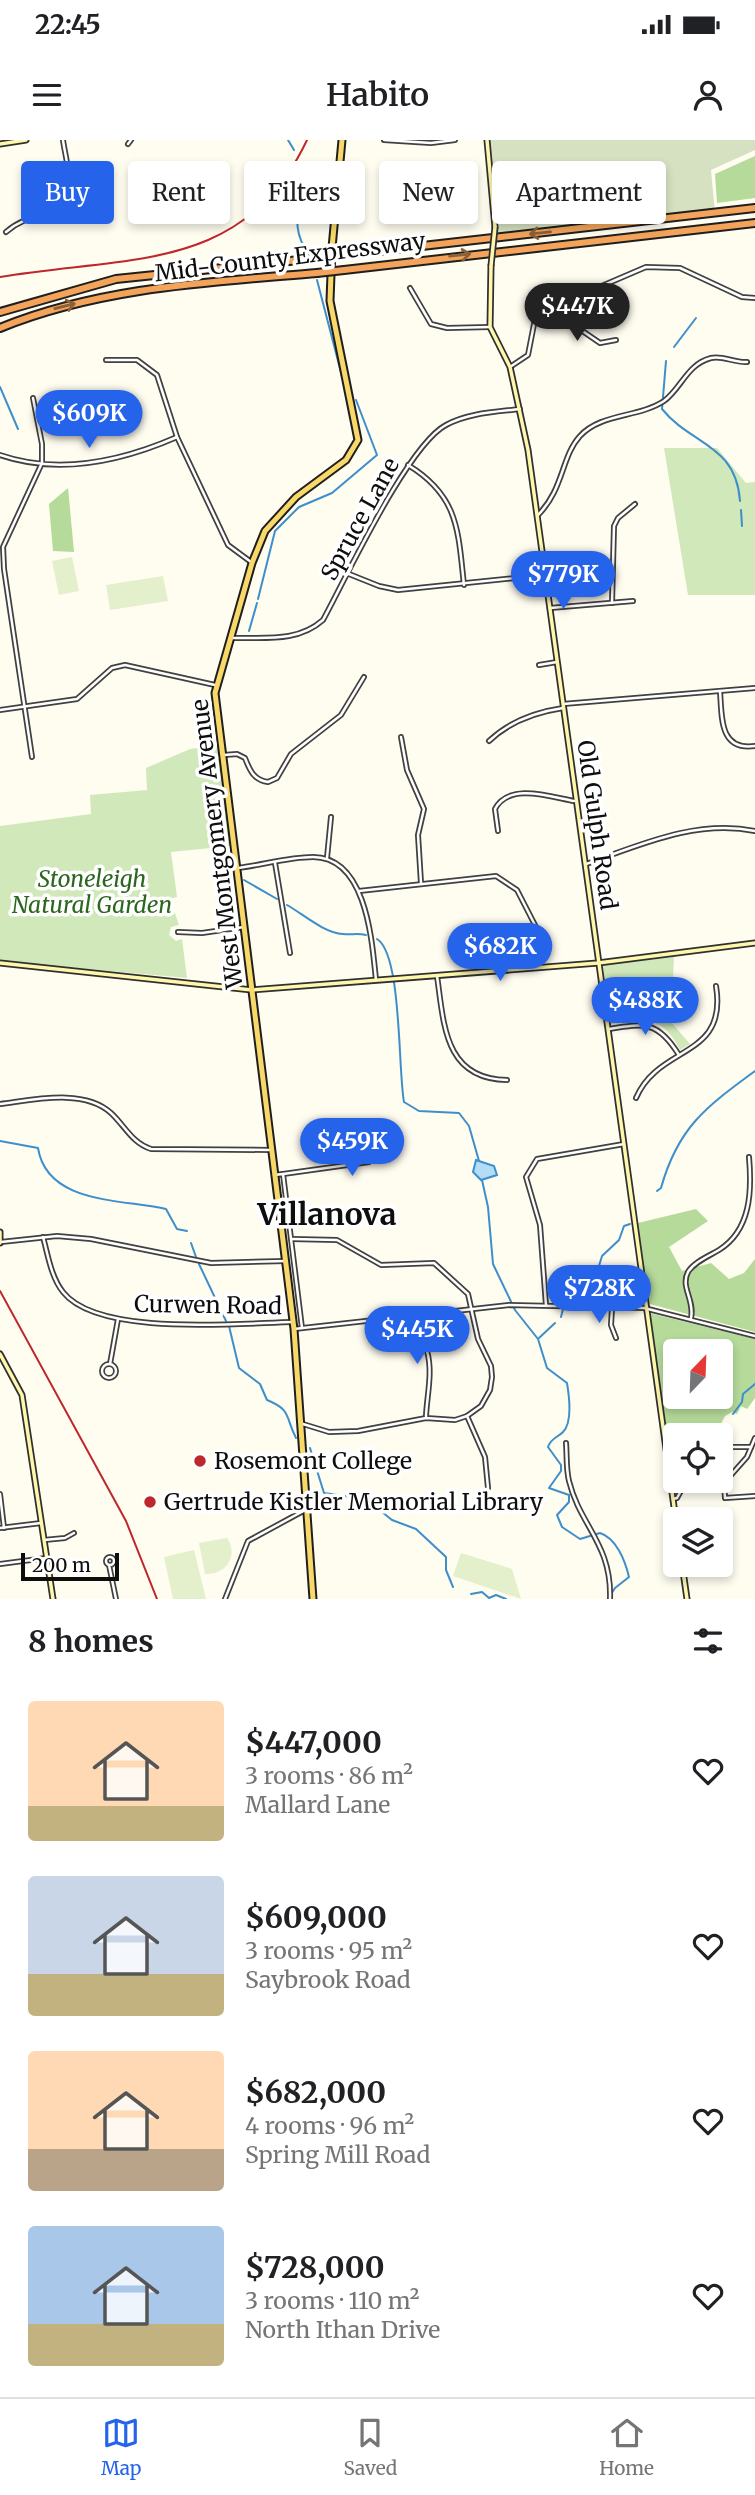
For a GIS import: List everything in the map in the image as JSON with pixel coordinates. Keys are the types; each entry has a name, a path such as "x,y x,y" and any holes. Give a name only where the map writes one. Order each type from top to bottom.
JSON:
{"highway":[{"name":"Mid-County Expressway","path":"0,312 116,279 755,208"},
{"name":"Mid-County Expressway","path":"0,328 62,306 118,295 755,223"}],"main road":[{"name":"West Montgomery Avenue","path":"313,1599 309,1507 294,1326 215,685 252,563 265,531 296,497 346,460 358,440 331,301 332,248 342,140"}],"street":[{"path":"0,144 26,140"},
{"path":"6,232 19,221 51,212 65,202 69,186 63,140"},
{"path":"128,144 131,140"},
{"path":"384,140 455,140"},
{"name":"Old Gulph Road","path":"487,140 495,227 490,327 510,367 538,515 644,1308 673,1507"},
{"path":"510,367 530,352 534,320 540,309 646,267 680,268 742,297 755,298"},
{"path":"411,288 430,324 447,328 490,327"},
{"path":"570,296 585,335 600,343 616,340"},
{"path":"538,515 558,488 575,444 583,433 598,423 645,411 663,401 699,363 713,357 733,363 747,362"},
{"path":"106,360 130,359 152,369 160,381 177,437 228,544 252,563"},
{"path":"32,757 2,546 42,463 42,444 33,398"},
{"name":"Spruce Lane","path":"231,638 296,637 311,630 323,620 407,465 425,440 444,425 466,416 520,409"},
{"path":"0,455 70,466 142,453 177,437"},
{"path":"407,465 434,484 446,498 457,527 464,585"},
{"path":"612,603 614,526 618,518 635,504"},
{"path":"349,574 398,590 545,575"},
{"path":"550,608 633,601"},
{"path":"539,665 557,662"},
{"path":"0,710 76,699 112,668 125,665 215,685"},
{"path":"224,755 237,754 245,758 250,772 260,781 268,782 277,778 291,754 341,715 364,677"},
{"path":"489,741 501,730 537,713 563,706 755,688"},
{"path":"720,691 723,732 729,741 737,746 755,746"},
{"path":"401,737 407,770 424,809 418,835 421,883"},
{"path":"498,831 494,814 498,804 507,797 536,793 575,800"},
{"path":"327,859 331,817"},
{"path":"586,864 655,839 694,830 733,828 755,831"},
{"path":"239,868 312,857 327,859 341,866 359,891 373,943 376,981"},
{"path":"275,863 290,953"},
{"path":"359,891 496,876 517,890 536,927"},
{"path":"178,932 202,933 244,927"},
{"path":"0,963 252,990 598,962 755,943"},
{"path":"438,976 449,1045 456,1058 485,1077 507,1080"},
{"path":"636,1098 643,1081 707,1035 719,1014 716,986"},
{"path":"608,1029 639,1024 653,1027 664,1034 679,1055"},
{"path":"0,1104 56,1098 90,1102 103,1107 137,1144 150,1149 272,1150"},
{"path":"274,1175 367,1162 377,1150 377,1135"},
{"path":"546,1305 540,1225 527,1189 529,1168 537,1159 624,1144"},
{"path":"691,1318 693,1305 686,1289 688,1273 692,1266 725,1246 743,1223 752,1189 749,1157"},
{"path":"283,1174 302,1328"},
{"path":"0,1232 1,1242 43,1237 91,1239 211,1263 286,1261"},
{"name":"Curwen Road","path":"43,1237 53,1272 63,1293 80,1307 118,1319 168,1324 302,1328 509,1304 644,1308 755,1336"},
{"path":"292,1239 337,1240 381,1265 432,1261 465,1290 492,1377 487,1396 479,1409 455,1420 426,1418 346,1432 329,1432 312,1424 301,1424"},
{"path":"612,1308 611,1325 616,1338"},
{"path":"411,1316 415,1334 427,1350 430,1378 426,1418"},
{"path":"110,1364 117,1372 108,1378 102,1370 110,1364 118,1319"},
{"path":"0,1354 22,1395 52,1599"},
{"path":"467,1416 485,1457 488,1488"},
{"path":"755,1438 747,1457 724,1483 725,1498 755,1496"},
{"path":"566,1443 569,1481 599,1540 610,1599"},
{"path":"733,1447 751,1447"},
{"path":"672,1499 677,1498 680,1493"},
{"path":"0,1494 2,1528 41,1523"},
{"path":"226,1599 248,1541 309,1507"},
{"path":"44,1540 65,1538 75,1533"},
{"path":"0,1564 46,1558"},
{"path":"109,1565 116,1599"},
{"path":"684,1577 687,1599"}],"green space":[{"path":"487,140 755,140 755,150 711,170 715,213 666,219 666,161 492,161 492,189"},
{"path":"755,156 755,198 717,203 715,174"},
{"path":"496,224 619,224 497,238"},
{"path":"664,448 717,448 746,483 755,482 755,595 688,595"},
{"path":"68,488 74,552 53,551 49,504"},
{"path":"72,557 79,591 59,595 52,561"},
{"path":"163,576 168,601 110,610 106,585"},
{"name":"Stoneleigh Natural Garden","path":"218,745 231,846 171,852 177,897 170,899 179,925 171,927 169,935 176,941 182,939 187,978 0,961 0,826 91,814 90,795 147,790 146,768 190,749"},
{"path":"674,957 671,1022 690,1044 680,1050 666,1030 651,1022 642,1020 610,1024 603,965"},
{"path":"696,1209 708,1221 669,1247 682,1271 711,1263 729,1279 744,1273 755,1259 755,1332 646,1303 638,1223"},
{"path":"649,1313 755,1339 755,1398 747,1409 741,1406 737,1414 732,1412 725,1416 721,1423 666,1423 663,1409 733,1409 733,1339 663,1339 663,1406"},
{"path":"227,1538 232,1551 228,1563 219,1571 205,1574 199,1543"},
{"path":"194,1550 206,1599 173,1599 164,1557"},
{"path":"461,1553 512,1569 521,1599 453,1576"}],"water":[{"path":"476,1160 494,1166 497,1175 481,1180 473,1172"}],"waterway":[{"path":"288,140 294,150"},
{"path":"298,224 305,248"},
{"path":"317,280 344,384"},
{"path":"674,347 696,318"},
{"path":"666,361 662,409 686,431 721,456 737,482 740,501"},
{"path":"0,387 18,429"},
{"path":"258,599 275,531 299,507 332,493 377,455 356,400"},
{"path":"741,510 742,526"},
{"path":"249,631 257,603"},
{"path":"244,880 277,899"},
{"path":"287,905 328,930 366,935"},
{"path":"377,939 385,949 395,989 404,1102 419,1111 459,1113 469,1126 479,1161"},
{"path":"657,1191 661,1188 676,1149 696,1120 755,1071"},
{"path":"0,1141 38,1148 44,1167 56,1180 71,1190 109,1200 166,1209 177,1229 187,1231"},
{"path":"482,1180 488,1207 493,1264 515,1310 538,1339 547,1368 567,1383 570,1408 568,1422 563,1432 552,1440 548,1447 561,1465 561,1471 549,1488 569,1495 569,1502 557,1515 562,1527 580,1539 600,1533 606,1536 619,1550 627,1570 629,1577 615,1588 608,1599"},
{"path":"565,1303 595,1279 602,1256 619,1240 624,1226 630,1224"},
{"path":"191,1243 196,1257"},
{"path":"199,1264 226,1321"},
{"path":"561,1317 563,1309"},
{"path":"539,1338 555,1323"},
{"path":"229,1326 239,1368 260,1384 267,1400 281,1407 296,1438"},
{"path":"733,1414 742,1402 743,1394 755,1384"},
{"path":"310,1448 324,1493 366,1499 392,1520 416,1529 446,1557 446,1570 453,1587"},
{"path":"471,1594 482,1592 489,1598 496,1595 506,1599"}],"tram line":[{"path":"0,277 136,260 177,251 215,237 250,215 281,184 307,140"}],"railway":[{"path":"0,1291 126,1521 157,1599"}],"place":[{"name":"Rosemont College","path":"200,1461"},
{"name":"Gertrude Kistler Memorial Library","path":"150,1502"}],"district":[{"name":"Villanova","path":"327,1215"}]}
